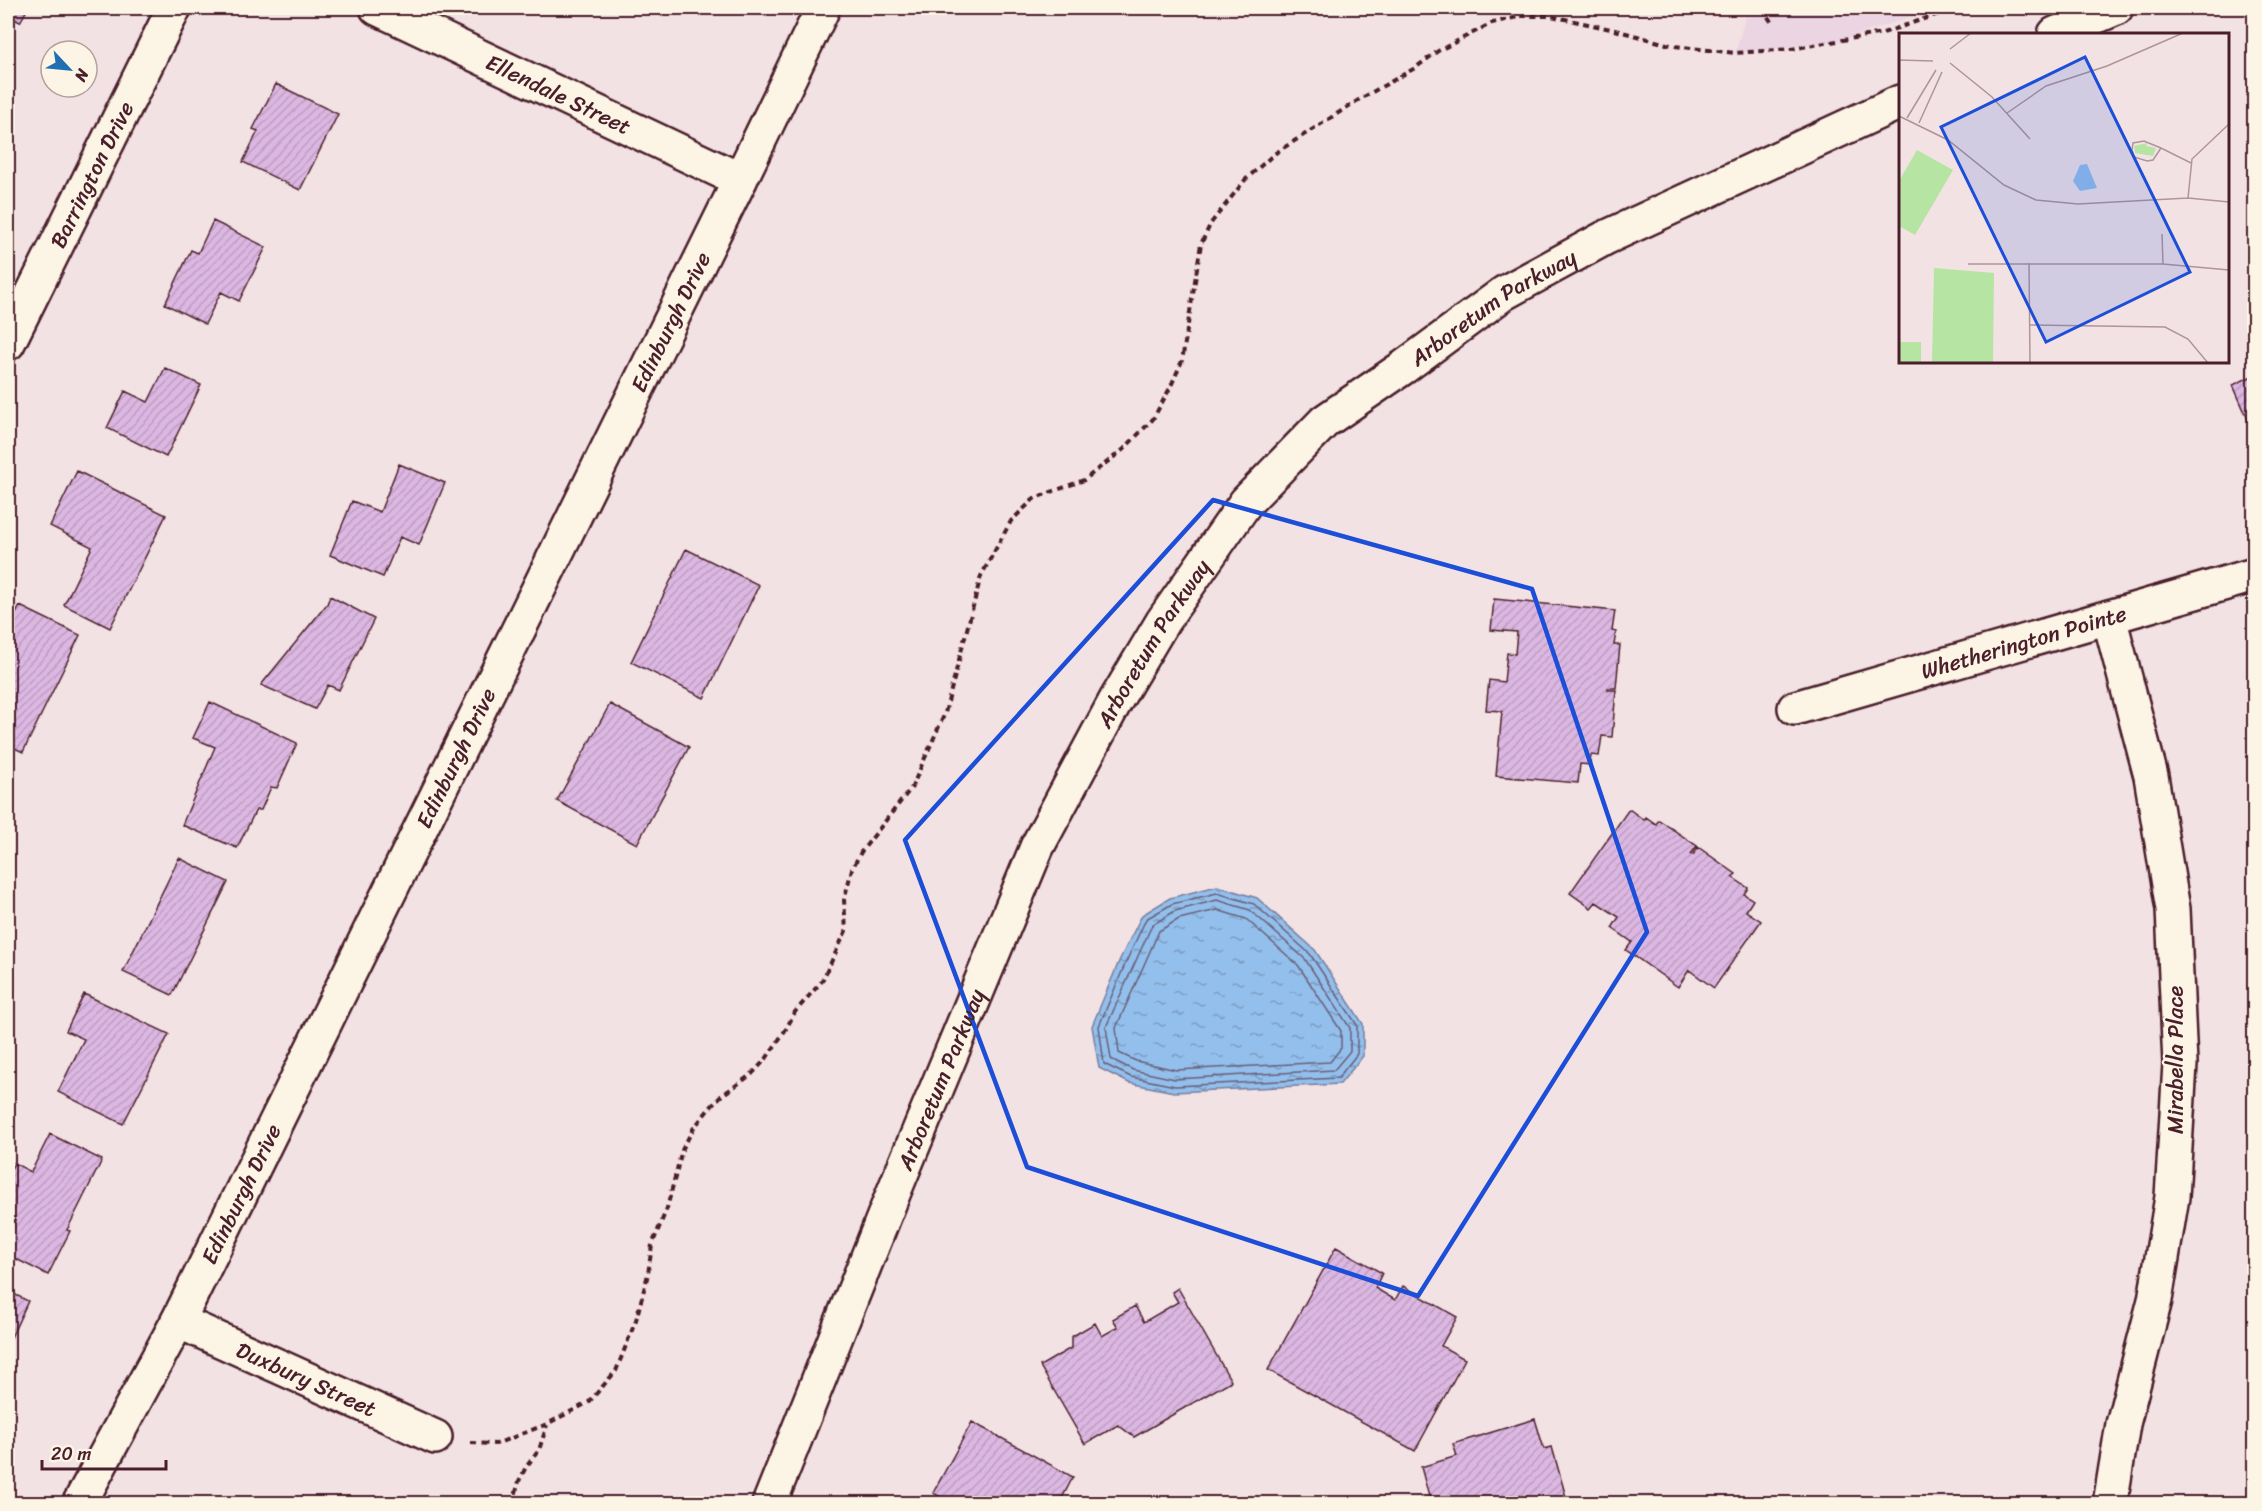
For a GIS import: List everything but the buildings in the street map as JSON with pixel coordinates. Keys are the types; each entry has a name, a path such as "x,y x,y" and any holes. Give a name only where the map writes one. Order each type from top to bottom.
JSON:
{"street":[{"name":"Barrington Drive","path":"8,343 174,8"},
{"name":"Ellendale Street","path":"377,8 740,180"},
{"name":"Edinburgh Drive","path":"79,1503 178,1321 823,8"},
{"path":"2057,33 2116,8"},
{"name":"Arboretum Parkway","path":"769,1503 900,1178 1038,847 1116,700 1163,621 1246,502 1325,421 1404,367 1504,293 1605,238 1899,102"},
{"name":"Whetherington Pointe","path":"1795,708 2254,575"},
{"name":"Mirabella Place","path":"2109,617 2151,776 2173,909 2180,1064 2170,1208 2155,1300 2123,1424 2110,1503"},
{"name":"Duxbury Street","path":"178,1321 435,1437"}],"path":[{"path":"1762,8 1772,23"},
{"path":"435,1437 476,1444 496,1444 547,1424 589,1402 616,1371 636,1320 648,1274 652,1245 667,1209 676,1167 688,1139 693,1129 721,1096 752,1074 766,1059 795,1012 822,981 846,931 844,900 852,869 861,852 912,787 945,713 981,576 999,541 1011,521 1035,498 1084,480 1124,449 1153,419 1182,361 1201,244 1211,223 1245,180 1274,154 1360,99 1415,68 1438,51 1492,23 1522,16 1551,16 1674,46 1735,53 1791,49 1883,33 1956,8"},
{"path":"513,1503 519,1481 539,1450 547,1424"}],"highlighted area":[{"path":"1213,500 1532,589 1647,932 1418,1296 1027,1167 905,840"}],"shaded area":[{"path":"1748,8 1937,8 1839,41 1735,53"}],"water":[{"path":"1217,886 1257,898 1315,950 1363,1024 1363,1056 1340,1084 1174,1092 1129,1083 1099,1068 1092,1026 1120,959 1142,915 1170,898"}]}
